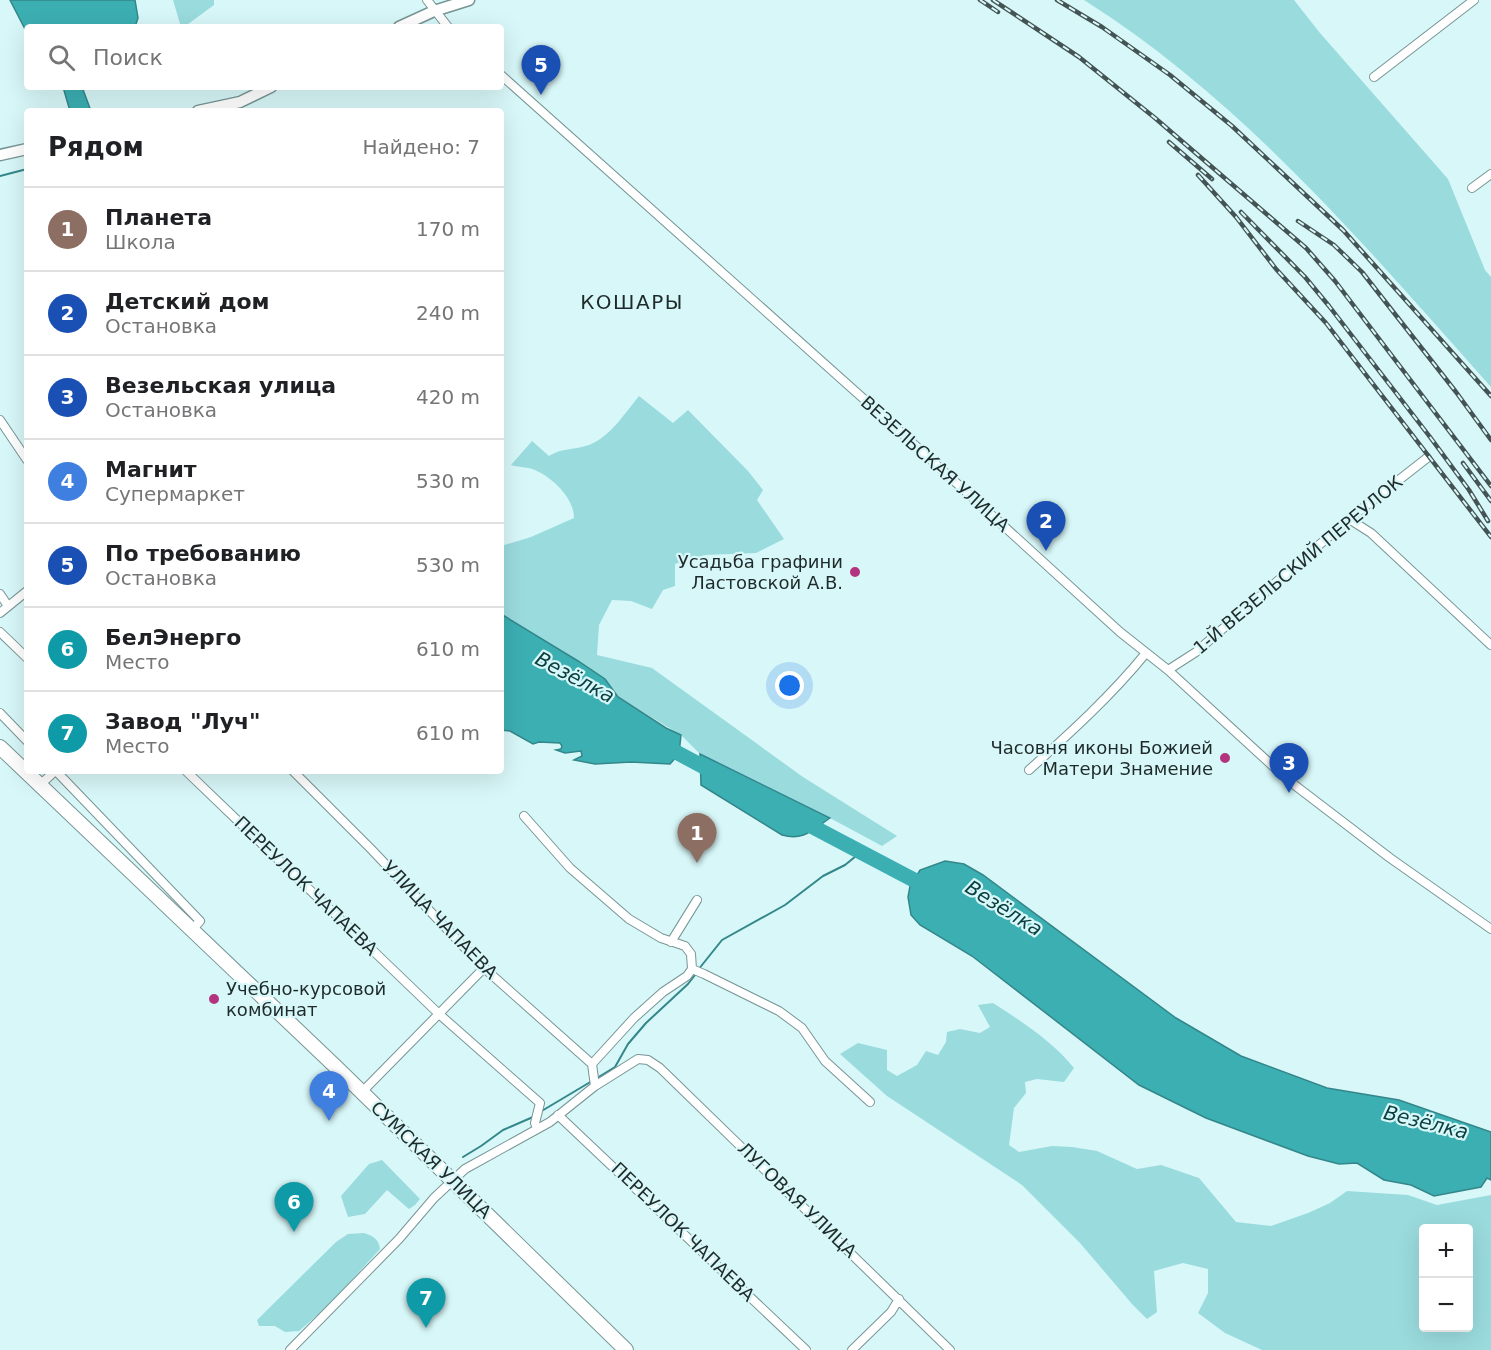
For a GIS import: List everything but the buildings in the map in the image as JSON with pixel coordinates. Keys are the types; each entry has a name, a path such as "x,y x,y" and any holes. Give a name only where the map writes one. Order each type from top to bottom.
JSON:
{"main road":[{"name":"СУМСКАЯ УЛИЦА","path":"0,747 24,769"},
{"name":"СУМСКАЯ УЛИЦА","path":"30,774 362,1092 626,1350"}],"street":[{"path":"428,0 445,24"},
{"path":"406,24 434,11 469,0"},
{"path":"1374,77 1474,0"},
{"name":"ВЕЗЕЛЬСКАЯ УЛИЦА","path":"504,78 884,417 1120,633 1168,670 1288,780 1390,858 1491,930"},
{"path":"212,108 240,102 266,90"},
{"path":"0,154 24,149"},
{"path":"1472,188 1491,174"},
{"path":"0,420 24,456"},
{"name":"1-Й ВЕЗЕЛЬСКИЙ ПЕРЕУЛОК","path":"1168,670 1196,652 1349,519 1426,458"},
{"path":"1349,519 1371,533 1491,645"},
{"path":"0,613 24,593"},
{"path":"0,594 8,606"},
{"path":"0,632 24,655"},
{"path":"1029,770 1076,729 1146,653"},
{"path":"0,713 24,738"},
{"path":"41,784 53,774"},
{"path":"59,774 200,921 192,930"},
{"name":"ПЕРЕУЛОК ЧАПАЕВА","path":"189,774 439,1014 540,1103 535,1123 537,1129"},
{"name":"УЛИЦА ЧАПАЕВА","path":"296,774 484,968 592,1064"},
{"path":"290,1350 465,1169 537,1129 595,1086 592,1064 634,1018 663,992 687,976 692,969 691,954 685,946 661,938 629,919 570,868 524,816"},
{"path":"671,942 698,900"},
{"path":"362,1092 484,968"},
{"path":"692,969 779,1011 802,1028 825,1061 870,1102"},
{"name":"ЛУГОВАЯ УЛИЦА","path":"595,1086 638,1059 648,1060 660,1068 950,1350"},
{"name":"ПЕРЕУЛОК ЧАПАЕВА","path":"558,1115 807,1350"},
{"path":"852,1350 891,1312 899,1299"}],"shaded area":[{"path":"173,0 214,0 214,5 188,24 180,24"},
{"path":"1084,0 1294,0 1320,33 1448,179 1485,270 1491,277 1491,387 1350,230 1250,130 1197,83 1142,40"},
{"path":"639,396 673,423 688,410 748,471 763,490 757,500 784,539 756,553 705,555 675,564 675,586 663,590 652,609 631,601 612,600 599,625 597,655 652,668 803,777 897,836 882,846 700,754 681,735 618,697 605,679 504,616 504,545 531,537 574,518 570,503 555,483 535,470 511,465 532,441 549,456 589,445 604,436 617,424"},
{"path":"993,1003 1004,1010 1047,1041 1074,1068 1064,1082 1037,1079 1025,1082 1026,1093 1014,1108 1009,1145 1019,1152 1052,1146 1072,1147 1097,1151 1137,1169 1161,1165 1199,1178 1236,1222 1271,1226 1330,1203 1347,1191 1408,1195 1437,1205 1491,1195 1491,1350 1262,1350 1225,1333 1198,1313 1208,1293 1208,1269 1183,1263 1154,1271 1157,1312 1147,1319 1080,1243 1022,1185 887,1096 840,1054 858,1043 887,1050 887,1070 897,1076 917,1065 926,1051 938,1055 946,1042 947,1032 960,1029 980,1033 990,1027 978,1005"},
{"path":"382,1160 420,1199 409,1209 387,1190 365,1214 348,1217 341,1196 369,1164"},
{"path":"364,1233 375,1238 380,1249 329,1305 299,1331 285,1332 275,1326 259,1326 257,1320 336,1242 348,1234"}],"water":[{"path":"10,0 135,0 138,18 136,24 24,24 24,27"},
{"path":"64,90 83,90 90,108 69,108"},
{"path":"504,616 605,679 618,697 681,735 679,754 670,764 631,762 595,764 574,760 582,756 581,751 565,753 556,750 561,749 560,743 533,744 510,731 504,730"},
{"path":"700,754 830,818 802,835 796,837 782,835 701,785"},
{"path":"945,861 964,864 983,875 1176,1018 1241,1056 1327,1088 1399,1100 1491,1132 1491,1180 1487,1178 1481,1187 1434,1196 1411,1185 1384,1180 1357,1163 1339,1164 1308,1156 1206,1118 1139,1085 972,956 920,925 911,915 908,897 910,886 920,870"}],"waterway":[{"path":"0,176 24,170"},
{"name":"Везёлка","path":"661,744 717,774"},
{"name":"Везёлка","path":"798,819 931,889"},
{"path":"698,970 722,940 785,905 823,876 845,865 861,852"},
{"path":"597,1078 615,1067 628,1044 646,1023 695,975"},
{"path":"540,1112 592,1081"},
{"path":"463,1157 503,1130 533,1117"}],"railway":[{"path":"980,0 998,12"},
{"path":"993,0 1079,57 1155,118 1306,248 1335,281 1491,486"},
{"path":"1057,0 1102,27 1170,75 1232,126 1343,230 1491,396"},
{"path":"1169,142 1212,179"},
{"path":"1198,175 1236,217 1276,269 1326,323 1491,537"},
{"path":"1241,212 1305,277 1329,306 1430,437 1469,490 1488,521"},
{"path":"1298,221 1334,245 1362,272 1491,440"},
{"path":"1463,463 1491,501"}],"place":[{"name":"По требованию","path":"541,95"},
{"name":"Детский дом","path":"1046,551"},
{"name":"Усадьба графини Ластовской А.В.","path":"855,572"},
{"name":"Часовня иконы Божией Матери Знамение","path":"1225,758"},
{"name":"Везельская улица","path":"1289,793"},
{"name":"Планета","path":"697,863"},
{"name":"Учебно-курсовой комбинат","path":"214,999"},
{"name":"Магнит","path":"329,1121"},
{"name":"БелЭнерго","path":"294,1232"},
{"name":"Завод \"Луч\"","path":"426,1328"}],"district":[{"name":"КОШАРЫ","path":"632,302"}]}
